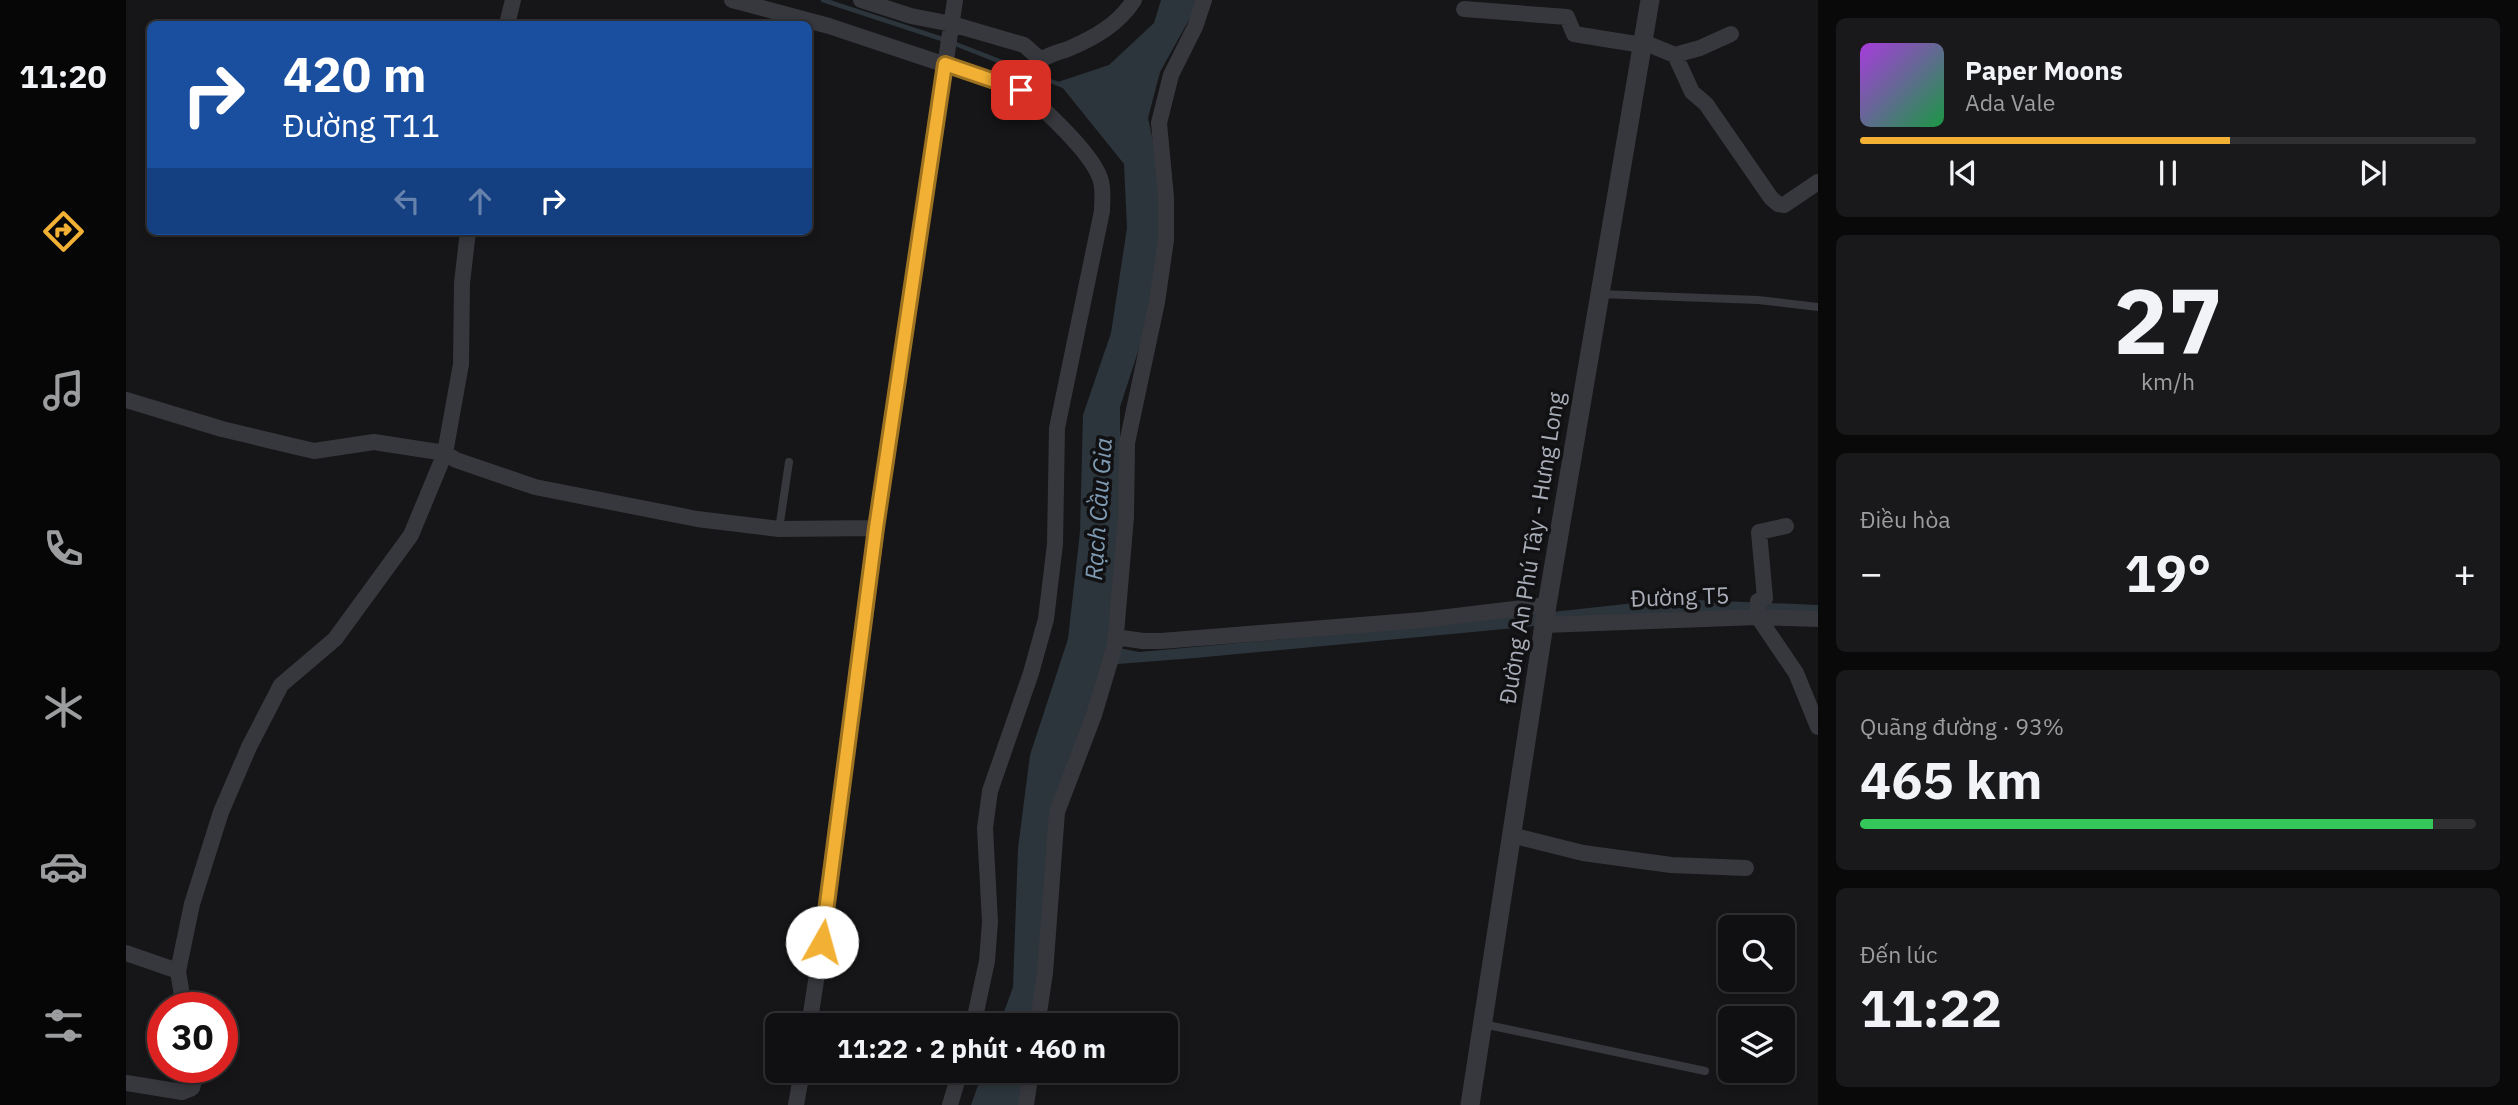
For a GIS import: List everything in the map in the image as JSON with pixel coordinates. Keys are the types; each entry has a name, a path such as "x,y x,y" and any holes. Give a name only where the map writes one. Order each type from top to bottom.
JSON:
{"street":[{"path":"508,21 513,0"},
{"path":"732,0 810,21"},
{"path":"861,0 911,16 952,24 1024,45 1041,60"},
{"path":"811,1013 876,528 956,0"},
{"path":"1024,85 1041,60 1108,28 1125,14 1134,0"},
{"path":"1039,1013 1045,973 1057,812 1094,715 1115,641 1126,517 1127,443 1157,302 1166,240 1166,197 1159,123 1171,75 1205,0"},
{"name":"Đường An Phú Tây - Hưng Long","path":"1470,1105 1546,613 1650,0"},
{"path":"1464,9 1567,17 1574,34 1642,44 1675,55 1700,48 1731,34"},
{"path":"812,21 945,64 1024,85 1093,163 1102,187 1102,211 1057,428 1055,544 1045,619 1027,685 990,790 985,828 990,922 987,961 976,1013"},
{"path":"1675,55 1692,92 1706,104 1778,204 1784,205 1818,182"},
{"path":"181,992 178,971 192,904 221,812 248,747 281,685 335,639 411,535 445,453 461,364 461,283 467,235"},
{"path":"126,400 222,429 314,451 374,442 445,453 456,460 536,487 696,519 779,529 876,528"},
{"path":"1786,526 1759,532 1765,598 1758,609 1796,673 1818,727"},
{"name":"Đường T5","path":"1115,641 1161,641 1546,613 1758,609 1818,619"},
{"path":"1511,835 1583,853 1671,864 1746,868"},
{"path":"126,953 178,971"},
{"path":"126,1083 182,1092 192,1088 193,1083"},
{"path":"796,1105 800,1083"},
{"path":"950,1105 956,1083"},
{"path":"1026,1105 1029,1083"}],"lane":[{"path":"1599,295 1758,300 1818,307"},
{"path":"779,529 789,462"},
{"path":"1483,1024 1705,1071"}],"water":[{"name":"Rạch Cầu Gia","path":"1161,0 1200,0 1160,72 1148,118 1163,187 1160,238 1150,315 1120,407 1120,518 1109,646 1139,652 1404,628 1672,599 1818,605 1818,614 1589,621 1105,665 1049,821 1035,1013 1004,1013 1013,987 1018,848 1030,755 1068,639 1080,532 1083,415 1111,333 1127,228 1124,164 1058,82 1109,65 1154,23"},
{"path":"979,1083 1025,1083 1021,1105 971,1105"}],"waterway":[{"path":"823,0 945,40"},
{"path":"953,43 1027,72"},
{"path":"1035,75 1066,87"}],"route":[{"path":"822,942 876,528 945,64 1021,90"}]}
